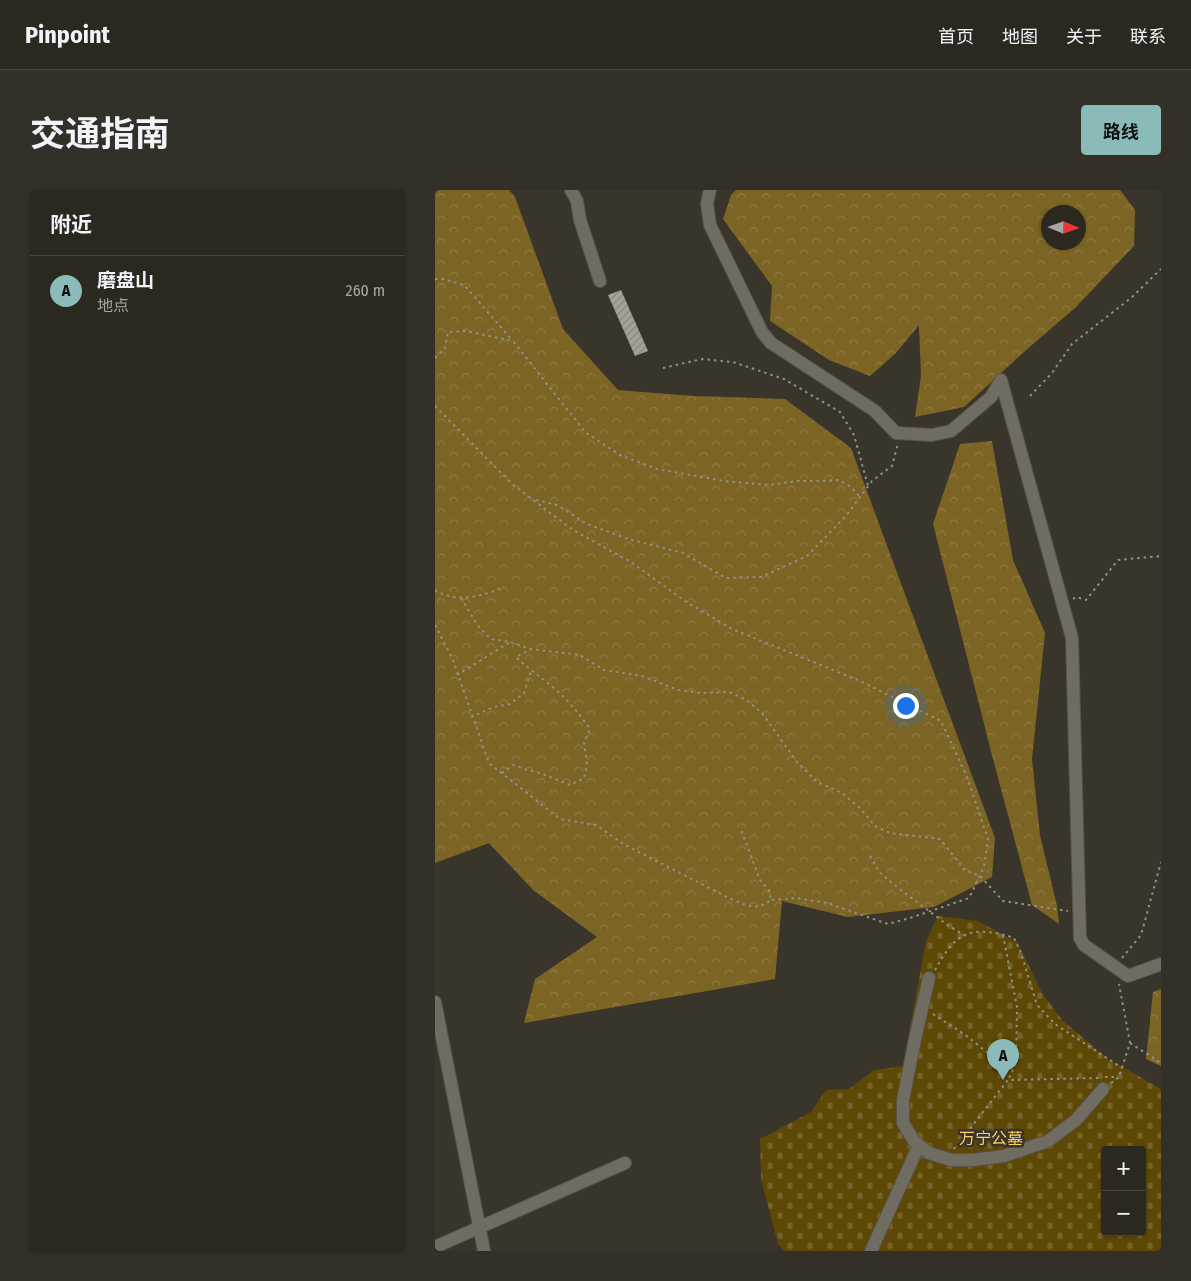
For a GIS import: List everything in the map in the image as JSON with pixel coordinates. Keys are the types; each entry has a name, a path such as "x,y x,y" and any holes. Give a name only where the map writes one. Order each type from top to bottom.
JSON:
{"street":[{"path":"571,190 577,201 580,220 600,281"},
{"path":"710,190 707,203 710,225 762,332 771,343 875,411 896,433 932,435 951,431 991,397 1001,380 1072,638 1079,938 1084,945 1128,976 1161,964"},
{"path":"929,978 903,1100 903,1123 914,1140 929,1153 946,1158 973,1160 1004,1156 1048,1140 1076,1120 1103,1089"},
{"path":"435,1002 484,1251"},
{"path":"871,1251 919,1145"},
{"path":"435,1247 625,1163"}],"path":[{"path":"1030,396 1051,373 1071,344 1131,298 1161,269"},
{"path":"435,279 464,284 513,340 585,432 620,455 657,469 724,481 769,485 797,481 839,480 851,487 860,497"},
{"path":"435,358 445,348 448,332 466,331 513,340"},
{"path":"663,368 702,359 733,362 784,380 840,412 853,435 868,486"},
{"path":"435,406 512,484 573,530 631,562 685,601 732,629 860,681 941,721 967,777 988,839 984,867 980,876 969,898 888,924 827,902 796,898 771,900 763,906 752,907 733,900 625,845 597,825 560,819 489,763 471,717 453,660 435,625"},
{"path":"533,500 557,505 587,524 628,539 683,553 727,578 761,577 807,556 845,517 871,481 892,466 901,434"},
{"path":"1063,606 1076,597 1086,600 1118,560 1161,556"},
{"path":"435,590 461,598 485,596 504,587"},
{"path":"461,598 478,626 491,639 510,642 531,649 580,655 604,670 642,676 678,690 702,694 729,692 745,699 762,713 797,762 817,782 842,793 860,808 875,826 890,833 940,839 965,870 980,876 1003,900 1079,912"},
{"path":"457,675 510,642"},
{"path":"502,773 513,764 524,770 541,773 570,785 584,778 587,765 584,742 590,729 569,702 516,657 531,649"},
{"path":"471,717 493,707 510,704 524,693 531,670"},
{"path":"740,827 760,880 769,890 771,900"},
{"path":"870,856 879,872 929,912 964,935"},
{"path":"1103,1089 1119,1077 1130,1043 1122,994 1115,967 1141,935 1161,862"},
{"path":"929,978 946,951 964,935 981,932 1003,934 1015,938 1037,1005 1055,1024 1122,1068"},
{"path":"946,1158 1008,1080 1016,1063 1017,1007 1003,934"},
{"path":"923,1007 964,1034 1012,1072"},
{"path":"1130,1043 1161,1063"},
{"path":"1008,1080 1119,1077"}],"green space":[{"path":"435,190 509,190 515,197 563,329 618,390 693,396 785,399 851,448 995,838 992,877 934,907 848,917 782,901 775,979 524,1023 535,979 597,937 533,890 489,843 435,863"},
{"path":"736,190 1120,190 1135,210 1134,246 1075,308 964,407 915,417 921,376 919,325 896,353 870,376 829,360 770,321 772,286 723,219 731,195"},
{"path":"992,441 1013,560 1045,633 1032,759 1040,835 1057,906 1059,924 1032,905 933,524 960,444"},
{"name":"万宁公墓","path":"938,916 978,921 1018,943 1042,993 1063,1021 1107,1058 1161,1089 1161,1251 785,1251 778,1244 761,1179 760,1139 811,1112 826,1090 849,1089 874,1070 903,1066 926,941"},
{"path":"1161,989 1161,1066 1146,1059 1153,992"}],"building":[{"path":"621,290 648,351 635,356 608,295"}],"place":[{"name":"磨盘山","path":"1003,1080"}]}
